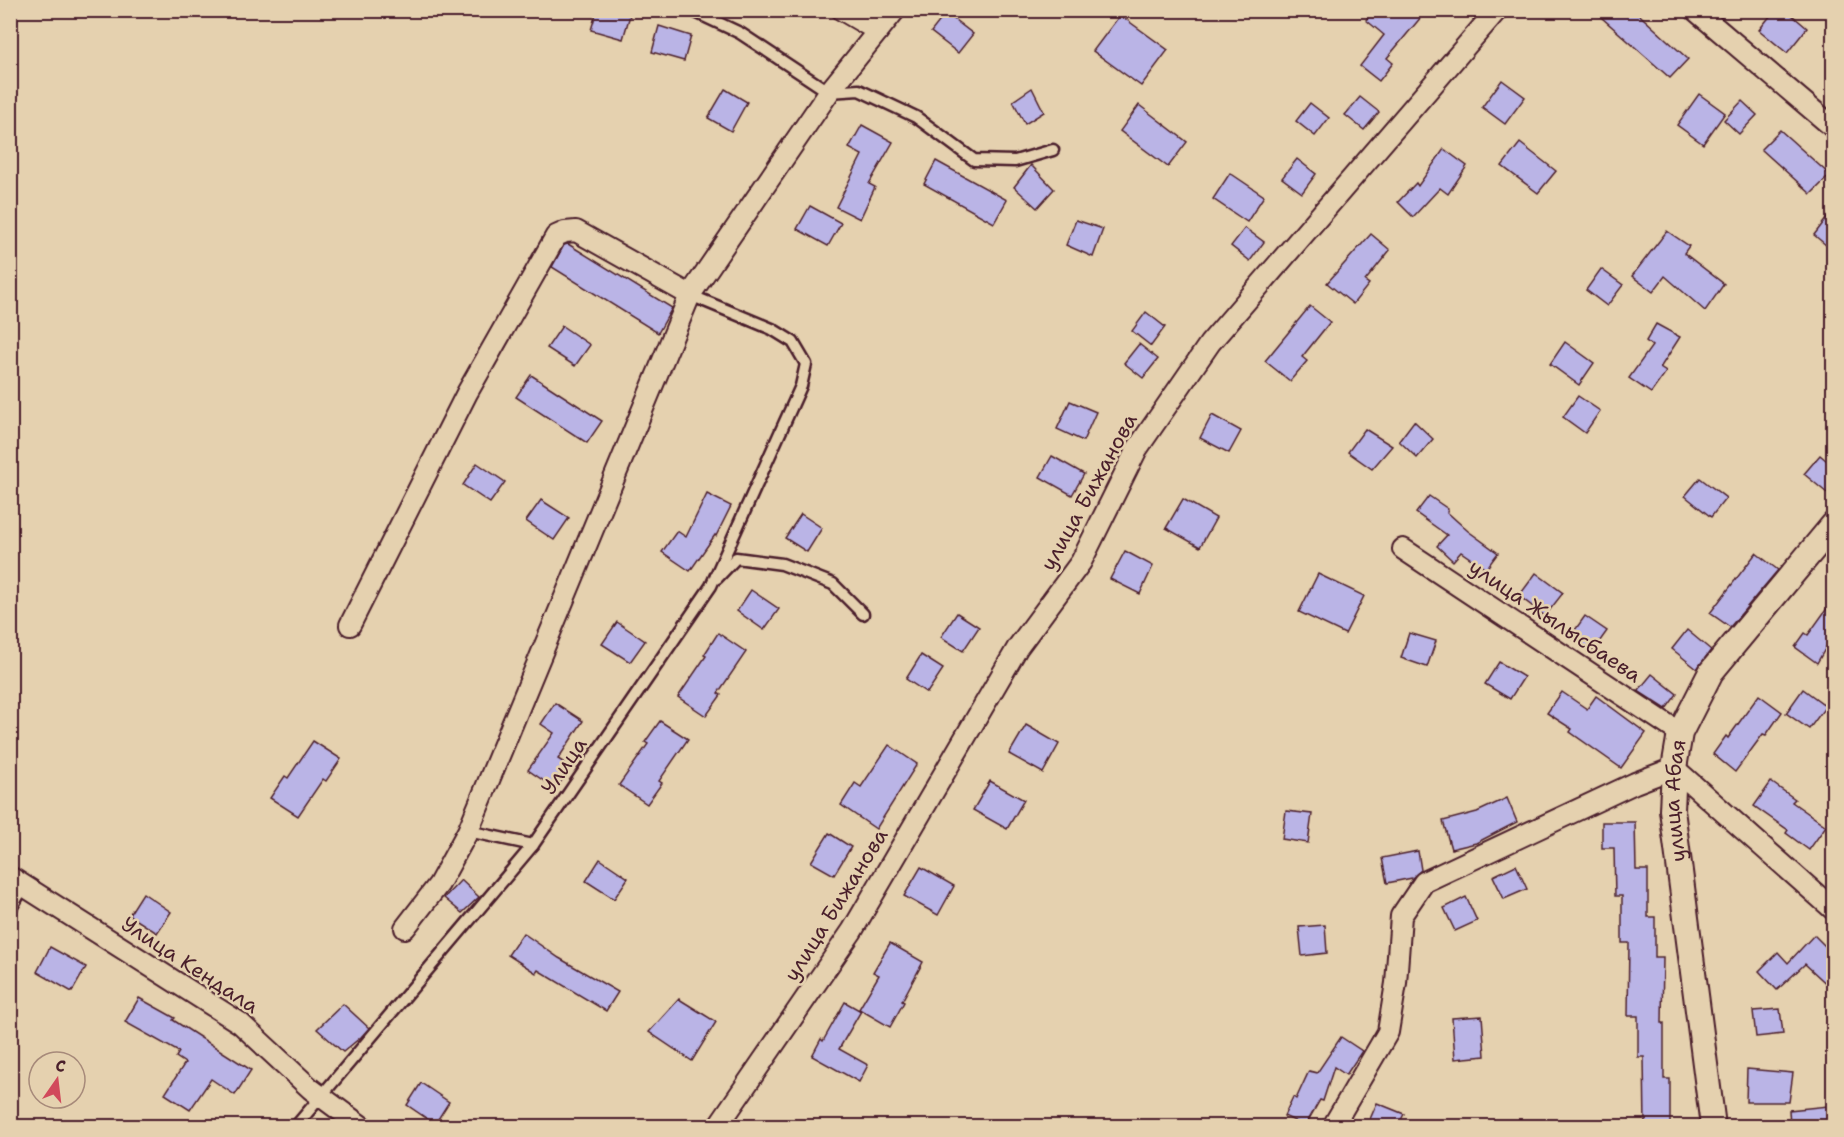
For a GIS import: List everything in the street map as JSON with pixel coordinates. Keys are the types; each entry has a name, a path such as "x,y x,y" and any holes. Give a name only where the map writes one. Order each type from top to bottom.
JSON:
{"street":[{"path":"842,10 878,31"},
{"path":"405,928 440,884 468,831 690,295 830,92 895,10"},
{"name":"улица Бижанова","path":"718,1126 852,931 1018,647 1081,562 1137,449 1209,343 1497,10"},
{"path":"1695,10 1833,128"},
{"path":"350,625 467,393 556,236 576,231 690,295"},
{"name":"улица Абая","path":"1713,1126 1672,810 1674,768 1680,733 1711,672 1833,524"},
{"name":"улица Жылысбаева","path":"1402,549 1680,733"},
{"path":"1333,1126 1388,1032 1396,983 1401,916 1424,882 1635,783 1674,768 1833,910"},
{"name":"Улица Кендала","path":"17,882 240,1023 321,1096 361,1126"}],"lane":[{"path":"691,10 740,33 830,92 859,90 916,117 974,160 1015,161 1053,150"},
{"name":"Улица","path":"296,1126 533,845 711,586 801,386 806,364 793,342 772,329 690,295"},
{"path":"711,586 736,558 782,564 833,584 863,614"},
{"path":"468,831 533,845"},
{"path":"10,910 17,882"}],"building":[{"path":"597,10 616,10 630,15 623,39 591,30"},
{"path":"1374,10 1427,10 1387,58 1393,63 1379,81 1360,66 1384,35 1366,20"},
{"path":"1593,10 1634,10 1688,59 1670,78"},
{"path":"1775,10 1786,10 1807,28 1787,53 1759,30"},
{"path":"946,13 973,34 958,53 931,32"},
{"path":"1120,15 1168,50 1141,86 1093,51"},
{"path":"659,26 691,36 684,61 652,52"},
{"path":"1502,80 1525,97 1505,124 1482,107"},
{"path":"1032,88 1044,112 1025,124 1013,101"},
{"path":"725,89 747,102 731,131 708,118"},
{"path":"1699,94 1725,113 1703,144 1677,125"},
{"path":"1360,97 1379,112 1364,130 1345,115"},
{"path":"1742,101 1757,115 1739,134 1724,120"},
{"path":"1310,103 1329,118 1315,136 1296,121"},
{"path":"1139,105 1187,142 1168,167 1120,131"},
{"path":"862,125 893,142 869,184 875,187 860,219 836,207 862,155 849,148"},
{"path":"1780,130 1830,175 1811,194 1761,149"},
{"path":"1520,143 1556,171 1538,193 1502,166"},
{"path":"1444,149 1467,166 1448,194 1440,188 1413,217 1398,202 1416,183 1418,186"},
{"path":"1297,159 1316,174 1302,193 1282,178"},
{"path":"936,161 1007,200 994,223 924,184"},
{"path":"1031,165 1054,189 1037,208 1014,187"},
{"path":"1230,173 1264,196 1247,222 1213,199"},
{"path":"810,206 841,223 828,246 797,229"},
{"path":"1833,210 1833,251 1814,235"},
{"path":"1076,220 1103,229 1093,257 1066,245"},
{"path":"1245,228 1264,242 1250,261 1231,246"},
{"path":"1667,231 1689,246 1684,253 1724,284 1705,311 1665,276 1653,292 1632,276"},
{"path":"1371,234 1390,250 1365,281 1369,284 1353,304 1327,283"},
{"path":"568,244 672,308 658,333 552,267 564,245"},
{"path":"1601,269 1623,285 1607,306 1586,290"},
{"path":"1310,306 1330,322 1302,357 1307,361 1290,381 1265,361"},
{"path":"1146,312 1165,327 1151,346 1132,331"},
{"path":"1656,324 1680,337 1660,368 1666,372 1651,393 1629,378 1652,346 1646,341"},
{"path":"562,326 590,345 575,366 547,348"},
{"path":"1565,342 1594,363 1579,385 1550,364"},
{"path":"1139,344 1158,359 1143,378 1124,363"},
{"path":"531,375 602,421 587,443 516,397"},
{"path":"1578,396 1600,411 1585,433 1563,417"},
{"path":"1070,401 1096,412 1083,441 1057,429"},
{"path":"1212,415 1241,431 1229,453 1200,438"},
{"path":"1414,421 1433,439 1417,458 1399,441"},
{"path":"1365,429 1392,446 1372,469 1348,452"},
{"path":"1820,455 1833,466 1833,498 1804,474"},
{"path":"1052,456 1084,474 1072,495 1040,477"},
{"path":"477,463 505,482 490,503 463,485"},
{"path":"1700,478 1726,498 1711,517 1685,496"},
{"path":"707,494 731,506 716,536 690,571 662,552 677,531 686,537"},
{"path":"1429,496 1448,509 1447,512 1468,531 1498,553 1486,569 1461,552 1453,561 1437,546 1447,535 1416,513"},
{"path":"1183,499 1216,518 1200,547 1166,528"},
{"path":"541,500 569,518 554,540 526,521"},
{"path":"801,514 822,528 807,552 785,538"},
{"path":"1125,551 1153,566 1140,594 1110,579"},
{"path":"1756,553 1778,570 1730,627 1710,613"},
{"path":"1536,573 1563,593 1545,616 1519,596"},
{"path":"1318,574 1364,596 1345,634 1299,612"},
{"path":"751,590 779,609 764,630 737,611"},
{"path":"1833,600 1833,635 1817,663 1795,647 1805,633 1808,635"},
{"path":"957,613 979,627 963,651 941,637"},
{"path":"1585,616 1607,631 1592,652 1570,637"},
{"path":"617,622 645,641 630,662 602,644"},
{"path":"1687,630 1711,650 1697,669 1672,649"},
{"path":"718,633 746,652 718,693 721,695 706,716 678,697 706,656 704,655"},
{"path":"1409,633 1436,641 1427,667 1401,658"},
{"path":"921,655 943,669 927,693 906,679"},
{"path":"1499,662 1524,677 1510,699 1485,684"},
{"path":"1652,674 1677,694 1666,709 1638,691"},
{"path":"1803,689 1826,706 1809,729 1786,713"},
{"path":"1562,692 1587,709 1596,696 1646,733 1621,768 1570,732 1572,729 1547,713"},
{"path":"1759,695 1782,712 1735,772 1713,754 1726,736 1728,738"},
{"path":"555,703 583,721 558,759 571,767 556,789 528,770 554,733 541,724"},
{"path":"660,721 688,739 659,781 662,783 647,804 619,785 648,744 645,742"},
{"path":"1026,725 1059,744 1043,773 1009,754"},
{"path":"313,741 341,759 326,781 323,779 298,816 270,798 285,776 288,778"},
{"path":"889,745 917,764 876,829 841,805 855,783 861,787"},
{"path":"990,781 1024,800 1007,829 973,810"},
{"path":"1771,782 1795,799 1792,802 1826,826 1809,850 1786,833 1788,830 1754,806"},
{"path":"1507,798 1517,822 1476,843 1451,849 1443,821 1477,812"},
{"path":"1286,811 1312,814 1308,843 1282,839"},
{"path":"1602,822 1635,822 1636,870 1648,870 1648,917 1655,917 1655,957 1663,957 1664,1079 1670,1079 1670,1126 1645,1126 1644,1057 1638,1057 1638,1016 1628,1016 1629,943 1622,943 1622,896 1615,896 1614,848 1602,848"},
{"path":"829,833 851,847 834,875 811,862"},
{"path":"1418,851 1421,870 1412,878 1387,883 1382,858"},
{"path":"600,859 628,878 614,899 586,881"},
{"path":"1516,865 1527,889 1504,899 1493,876"},
{"path":"921,867 954,886 938,915 904,896"},
{"path":"461,880 479,897 462,913 444,898"},
{"path":"143,893 171,912 157,933 129,915"},
{"path":"1466,897 1477,921 1455,931 1444,908"},
{"path":"1325,925 1327,953 1302,956 1299,927"},
{"path":"523,933 559,958 618,992 606,1011 538,970 536,973 508,955"},
{"path":"1814,935 1833,954 1833,990 1805,964 1777,990 1759,971 1778,952 1788,963"},
{"path":"890,943 923,962 890,1027 859,1009 879,975 873,972"},
{"path":"50,947 86,967 72,992 37,972"},
{"path":"139,998 175,1018 173,1020 251,1070 235,1095 211,1079 190,1110 165,1094 185,1063 176,1057 179,1052 125,1022"},
{"path":"679,999 716,1022 692,1061 649,1032"},
{"path":"845,1002 861,1011 839,1049 868,1065 859,1082 812,1056"},
{"path":"343,1004 369,1028 343,1052 317,1029"},
{"path":"1780,1009 1783,1034 1756,1037 1753,1011"},
{"path":"1482,1016 1485,1056 1455,1059 1452,1018"},
{"path":"1341,1037 1362,1051 1346,1075 1334,1067 1323,1101 1320,1100 1305,1126 1284,1116 1293,1097 1296,1099 1309,1071 1317,1073"},
{"path":"1747,1069 1793,1073 1789,1102 1746,1102"},
{"path":"421,1083 449,1102 435,1124 407,1105"},
{"path":"1377,1103 1404,1114 1398,1126 1367,1126"},
{"path":"1828,1106 1830,1126 1790,1126 1789,1110"}]}
